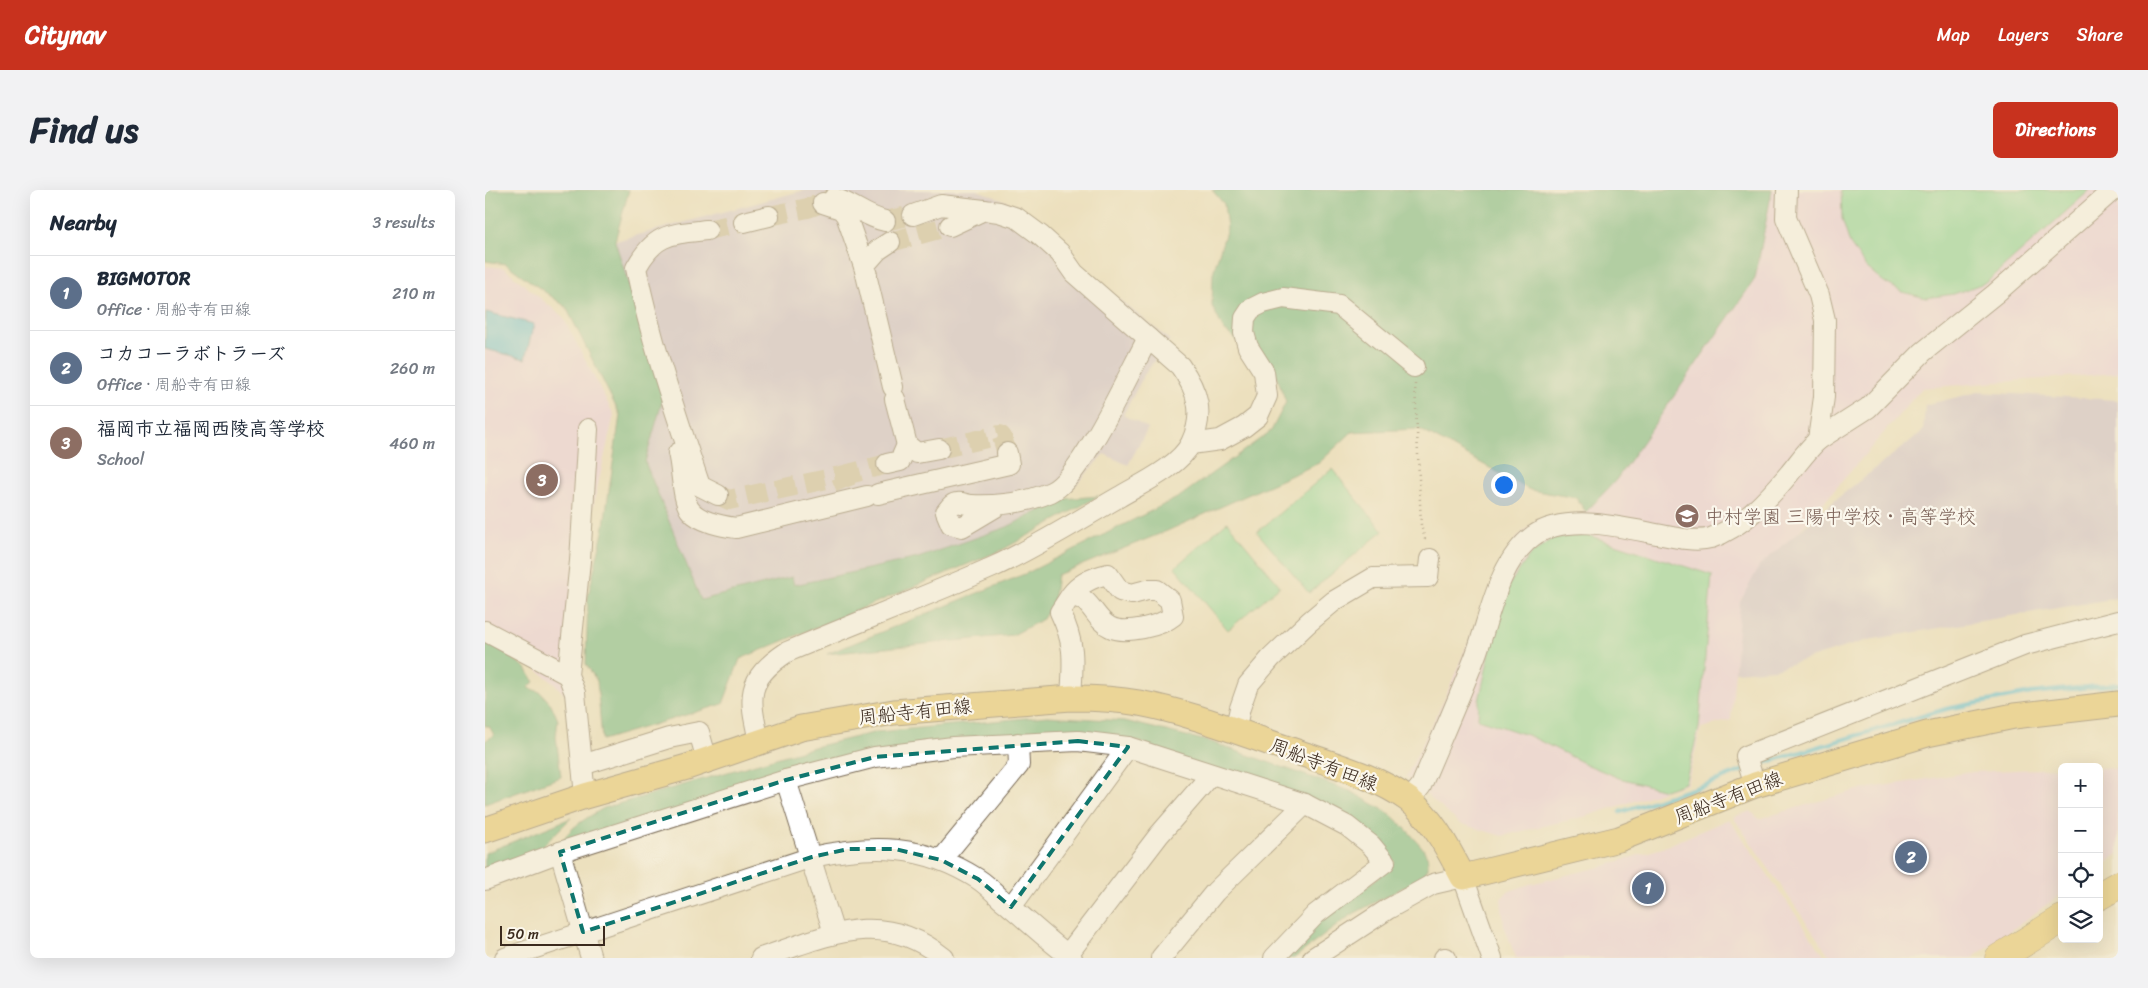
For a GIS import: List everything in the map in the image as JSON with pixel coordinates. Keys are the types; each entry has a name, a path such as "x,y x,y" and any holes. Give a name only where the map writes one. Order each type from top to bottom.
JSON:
{"highway":[{"path":"2103,894 2118,885"},
{"path":"1999,958 2058,921"}],"main road":[{"name":"周船寺有田線","path":"485,830 585,796 707,760 801,728 894,712 1071,698 1137,702 1177,712 1340,768 1379,784 1409,801 1426,817 1443,840 1463,877 1619,839 1755,785 1927,734 2014,716 2118,704"}],"street":[{"path":"1787,190 1786,218 1819,295 1825,320 1825,388 1818,440"},
{"path":"1409,801 1421,786 1476,656 1497,587 1519,550 1534,536 1556,526 1582,522 1680,539 1709,538 1735,527 1763,503 1790,474 1808,449 1818,440 1868,408 1923,352 1995,294 2113,190"},
{"path":"867,275 846,215 829,200 855,206 871,218 885,221"},
{"path":"759,741 751,706 753,690 763,672 775,660 787,652 995,566 1143,483 1179,459 1191,444 1199,415 1198,400 1192,382 1173,359 1074,273 1059,253 1040,235 1017,218 999,212 941,205 913,215"},
{"path":"950,226 984,210"},
{"path":"744,222 769,216"},
{"path":"707,230 661,238 643,256 636,268 651,329 700,486 718,495"},
{"path":"890,242 878,250 864,266 894,393 907,444 917,453 939,449"},
{"path":"1191,444 1220,440 1244,427 1258,416 1267,396 1264,372 1248,347 1244,333 1245,318 1251,309 1263,304 1283,298 1339,306 1414,367"},
{"path":"999,505 1052,492 1065,482 1083,459 1148,338"},
{"path":"677,415 673,431 687,502 691,511 726,527 736,528 860,495 1009,464 1007,453"},
{"path":"585,796 575,693 568,676 580,561 589,429"},
{"path":"887,464 900,461 907,444"},
{"path":"1235,731 1248,685 1271,658 1309,622 1334,601 1373,578 1427,577 1430,558"},
{"path":"1071,595 1084,600 1110,627 1122,630 1137,629 1166,622 1173,616 1170,600 1157,590 1147,590 1132,594 1120,591 1108,574 1094,577 1075,589 1059,612 1069,631 1074,654 1071,698"},
{"path":"1755,785 1746,756 2025,645 2118,621"},
{"path":"485,630 568,676"},
{"path":"582,765 669,738 699,732 707,760"},
{"path":"485,880 559,852 786,780 875,757 953,747 1078,741 1128,747 1305,804 1347,826 1371,845 1385,862 1316,914 1274,958"},
{"path":"941,860 1019,765 1018,743"},
{"path":"1011,907 1128,747"},
{"path":"505,958 811,856 848,849 873,848 895,849 941,860 978,879 1068,957 1159,835 1211,775"},
{"path":"786,780 834,933"},
{"path":"1161,958 1215,892 1305,804"},
{"path":"559,852 591,958"},
{"path":"1313,958 1388,909 1433,884 1463,877 1492,958"},
{"path":"761,958 834,933 856,929 888,930 919,940 940,957"}],"path":[{"path":"1414,367 1421,524 1430,558"}],"highlighted area":[{"path":"1078,741 1128,747 1011,907 978,879 941,860 895,849 848,849 812,857 583,932 560,852 786,780 875,757"}],"shaded area":[{"path":"805,190 977,190 1021,207 1057,234 1087,274 1170,340 1144,375 1123,415 1148,428 1128,465 1104,454 1063,499 1007,527 918,558 794,585 791,577 701,600 658,503 645,462 664,395 615,241"},
{"name":"中村学園 三陽中学校・高等学校","path":"1772,190 2118,190 2118,373 1922,388 1741,599 1731,720 1701,728 1687,784 1587,816 1502,836 1459,823 1406,777 1445,698 1505,554 1519,536 1536,520 1586,512 1616,480 1766,216"},
{"path":"485,266 504,268 563,317 614,415 584,545 580,674 585,731 569,699 555,684 530,664 485,641"},
{"path":"1978,392 2118,400 2118,598 1868,640 1775,669 1735,672 1740,602 1760,565 1839,497 1923,431 1925,405"},
{"path":"2058,768 2058,897 1972,958 1831,958 1733,817 1751,811 1759,819 1857,790 1972,772"},
{"path":"2103,768 2118,769 2118,854 2103,865"},
{"path":"1729,819 1826,958 1516,958 1504,926 1501,899 1507,892 1662,848"}],"green space":[{"path":"485,190 629,190 615,241 664,395 645,462 701,600 792,577 794,585 918,558 1007,527 1063,499 1099,496 1002,550 740,659 723,704 602,740 597,681 586,664 588,596 603,532 620,415 566,307 506,264 485,261"},
{"path":"1212,190 1772,190 1755,279 1616,480 1586,512 1576,498 1530,490 1419,429 1352,432 1319,463 1167,531 1057,575 1053,602 1043,619 1013,635 827,654 1027,573 1179,497 1271,431 1286,402 1275,371 1224,330 1212,306 1213,273 1227,228 1224,204"},
{"path":"1841,190 2090,190 1987,282 1954,294 1926,298 1902,292 1884,282 1866,267 1850,244 1842,219"},
{"path":"1332,469 1383,531 1309,593 1257,532"},
{"path":"1227,522 1280,586 1228,630 1175,567"},
{"path":"1587,535 1712,575 1699,728 1685,783 1665,790 1619,778 1530,736 1478,719 1479,701 1498,615 1510,583 1530,555 1553,538"},
{"path":"485,638 526,668 534,682 528,688 540,692 551,704 558,720 556,736 561,777 485,804 485,741 494,735 489,726 485,726"},
{"path":"1047,716 1125,721 1211,742 1350,791 1389,813 1406,829 1422,847 1428,858 1428,868 1423,877 1351,915 1294,958 1282,958 1324,917 1395,863 1391,856 1366,830 1137,741 937,742 560,846 563,839 573,828 604,808 814,747 877,732"},
{"path":"571,818 540,849 485,870 485,853"}],"water":[{"path":"486,312 534,324 525,359 485,349"}],"waterway":[{"path":"1754,766 1946,709 2031,693 2118,684"},
{"path":"1620,812 1705,785 1744,770"}],"tunnel":[{"path":"769,216 808,208 834,198"},
{"path":"885,221 913,215"},
{"path":"707,230 744,222"},
{"path":"890,242 950,226"},
{"path":"939,449 1000,435 1007,453"},
{"path":"841,476 887,464"},
{"path":"718,495 729,500 841,476 846,488"}],"place":[{"name":"福岡市立福岡西陵高等学校","path":"542,480"},
{"name":"中村学園 三陽中学校・高等学校","path":"1687,516"},
{"name":"コカコーラボトラーズ","path":"1911,857"},
{"name":"BIGMOTOR","path":"1648,888"}]}
